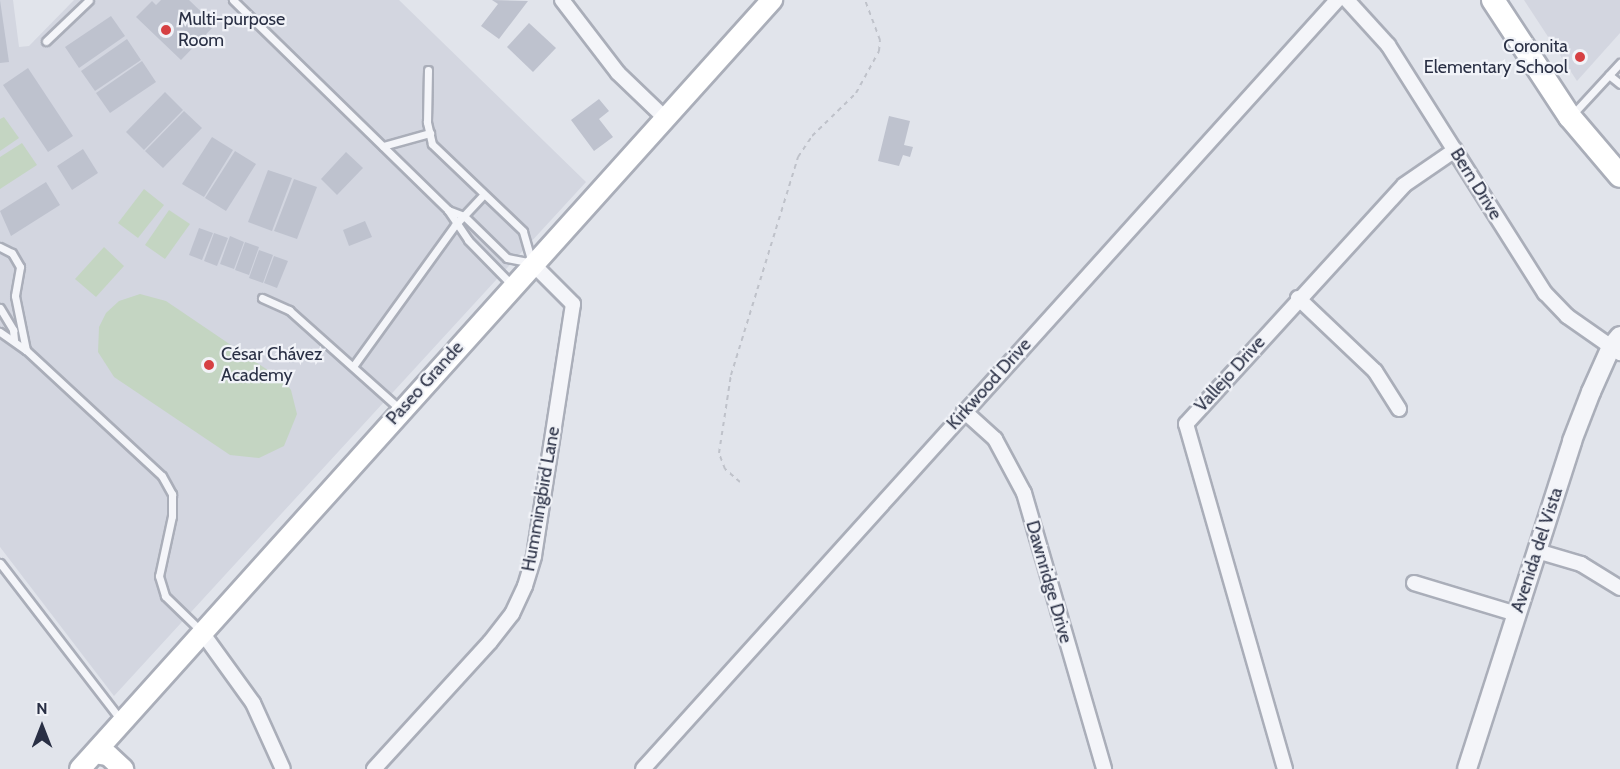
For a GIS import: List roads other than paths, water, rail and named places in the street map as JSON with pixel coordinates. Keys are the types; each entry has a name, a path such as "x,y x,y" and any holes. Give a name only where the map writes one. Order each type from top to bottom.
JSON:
{"main road":[{"name":"Paseo Grande","path":"80,769 97,761 122,722 201,631 772,0"},
{"path":"1493,0 1570,117 1620,176"},
{"path":"97,761 108,755 123,769"}],"street":[{"path":"562,0 604,57 665,118"},
{"name":"Kirkwood Drive","path":"643,769 1337,0"},
{"name":"Bern Drive","path":"1347,0 1388,45 1545,293 1567,316 1617,345"},
{"name":"Vallejo Drive","path":"1285,769 1186,424 1404,185 1455,150"},
{"name":"Hummingbird Lane","path":"374,769 490,642 512,614 525,586 534,556 573,304 532,263"},
{"path":"1299,298 1375,371 1399,409"},
{"name":"Avenida del Vista","path":"1467,769 1590,392 1617,345"},
{"name":"Dawnridge Drive","path":"964,411 995,439 1024,493 1104,769"},
{"path":"1537,551 1581,564 1620,588"},
{"path":"1414,583 1516,614"},
{"path":"201,631 253,703 283,769"}],"lane":[{"path":"46,41 89,0"},
{"path":"233,0 448,210 455,225 512,285"},
{"path":"1570,117 1620,63"},
{"path":"428,70 432,144 523,231 532,263 507,258 464,216 448,210"},
{"path":"1610,75 1620,84"},
{"path":"383,146 430,133"},
{"path":"354,364 455,225 484,194"},
{"path":"0,247 12,253 20,267 15,296 26,350"},
{"path":"262,298 290,310 354,364 401,410"},
{"path":"0,308 13,330 14,340"},
{"path":"0,332 26,350 162,476 172,494 172,516 159,576 165,596 201,631"},
{"path":"0,563 122,722"}],"place":[{"name":"Multi-purpose Room","path":"166,30"},
{"name":"Coronita Elementary School","path":"1580,57"},
{"name":"César Chávez Academy","path":"209,365"}]}
